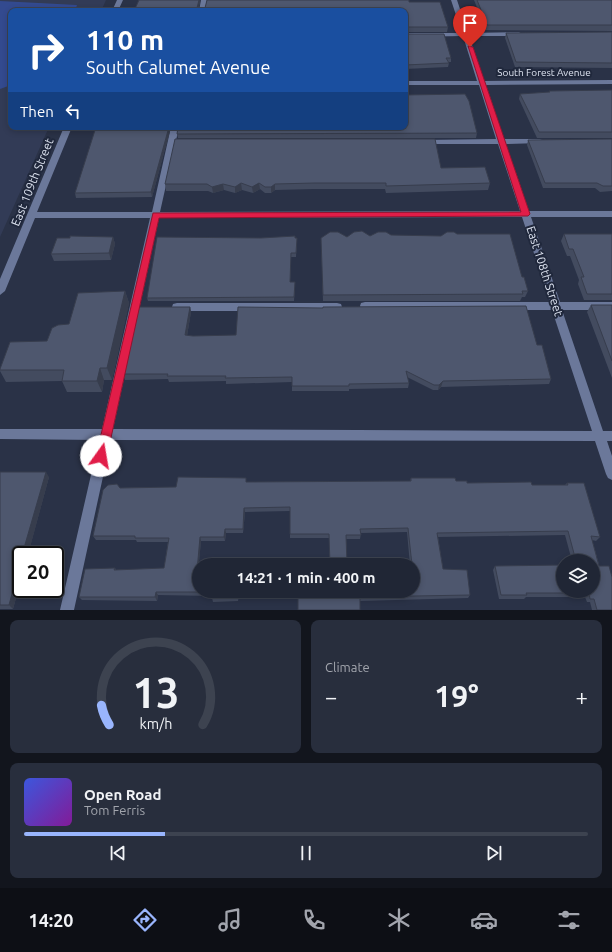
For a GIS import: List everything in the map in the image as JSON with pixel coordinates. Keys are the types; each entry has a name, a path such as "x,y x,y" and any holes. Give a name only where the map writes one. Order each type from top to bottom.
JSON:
{"street":[{"name":"East 108th Street","path":"454,0 612,474"},
{"path":"408,35 528,34"},
{"name":"South Forest Avenue","path":"408,83 612,82"},
{"name":"East 109th Street","path":"0,291 67,130"},
{"path":"67,610 106,434 139,307 156,215 176,142 176,130"},
{"path":"414,142 545,141"},
{"path":"31,215 612,214"},
{"path":"167,307 612,306"},
{"path":"0,434 612,436"}],"shaded area":[{"path":"0,0 106,0 102,8 8,8 8,130 48,130 0,237"},
{"path":"0,1 77,5 76,8 8,8 8,86 0,89"}],"building":[{"path":"139,0 199,0 197,8 135,8"},
{"path":"207,0 409,0 409,2 440,2 448,27 408,27 408,8 205,8"},
{"path":"477,0 612,0 612,25 487,25"},
{"path":"612,32 612,63 516,62 506,33"},
{"path":"408,34 444,34 451,58 446,58 449,63 408,65"},
{"path":"612,90 612,132 539,132 520,94 550,92 549,91"},
{"path":"465,94 469,101 477,133 177,134 178,130 408,130 408,95"},
{"path":"95,130 168,130 151,192 75,193"},
{"path":"175,139 435,139 441,168 485,167 490,183 386,186 386,183 314,183 275,184 271,187 265,187 259,183 252,187 241,183 235,187 223,184 212,187 207,184 165,184"},
{"path":"612,139 612,186 603,186 597,183 545,183 528,140"},
{"path":"362,231 370,236 378,232 386,232 391,235 441,236 447,232 454,232 457,234 510,234 522,277 524,277 528,291 522,291 523,294 323,295 321,238 330,232 338,232 347,237 354,232"},
{"path":"564,234 612,234 612,294 587,294 581,277 584,277 573,249 569,249"},
{"path":"70,236 113,237 109,253 51,254 57,238 70,238"},
{"path":"295,236 295,238 297,238 296,253 291,253 290,282 295,282 294,297 147,298 157,237 261,238"},
{"path":"125,291 107,368 100,368 97,381 62,381 64,370 0,370 10,342 47,341 52,328 58,325 69,324 78,293"},
{"path":"591,305 612,305 612,361"},
{"path":"526,306 537,345 542,345 551,379 443,381 439,385 434,385 406,371 409,383 349,384 349,386 292,386 292,377 225,378 226,376 123,374 139,307 190,307 185,335 193,336 236,335 238,307 323,308"},
{"path":"0,472 46,472 25,546 12,546 12,594 9,605 0,605"},
{"path":"178,477 246,478 246,482 411,481 411,478 455,478 456,481 467,481 467,483 531,482 532,485 568,485 567,483 584,483 600,537 591,536 596,554 574,554 568,531 437,533 443,569 467,570 470,595 420,596 420,558 411,558 408,528 360,529 361,535 346,535 347,558 330,558 329,534 290,534 290,507 244,508 243,529 225,529 224,537 200,537 198,558 192,558 192,592 156,592 155,597 79,597 85,569 115,568 114,570 164,568 169,538 93,536 103,490 108,485 117,484 120,488 176,487"},
{"path":"556,565 556,593 501,595 495,566"},
{"path":"600,566 609,566 612,577 612,610 597,610 594,599 590,599 600,598"},
{"path":"298,598 360,598 360,610 298,610"}],"route":[{"path":"101,456 156,215 526,214 470,47"}]}
